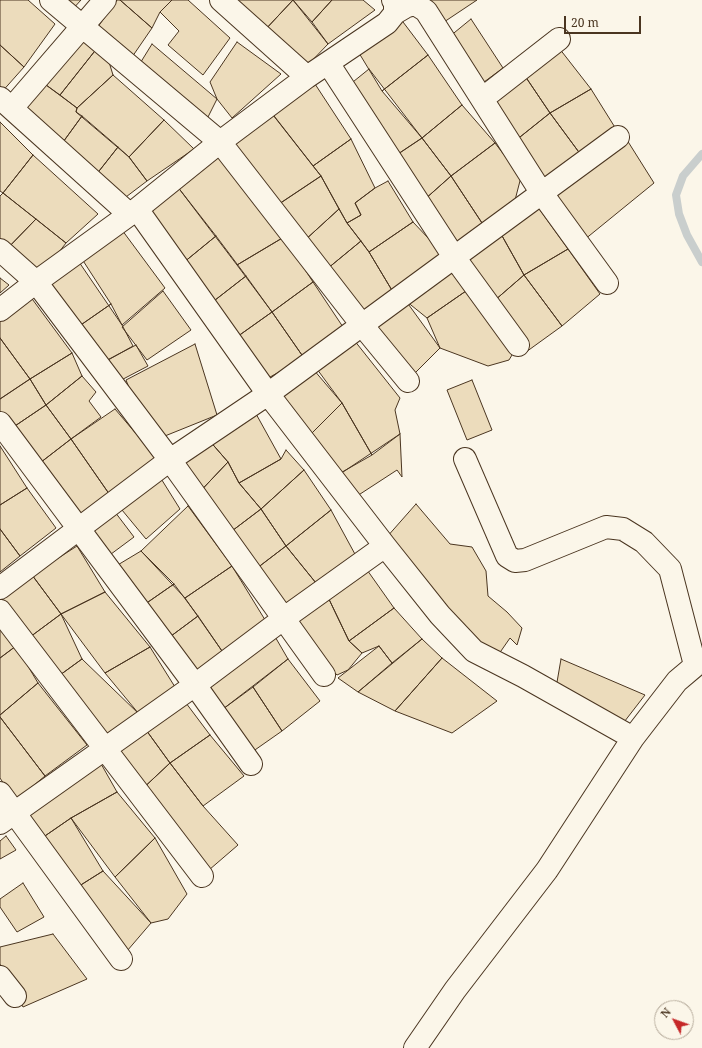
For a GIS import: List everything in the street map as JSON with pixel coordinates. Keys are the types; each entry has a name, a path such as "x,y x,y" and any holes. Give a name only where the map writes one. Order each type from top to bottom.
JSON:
{"street":[{"path":"50,0 220,142 362,325 408,381"},
{"path":"105,0 82,26 6,103 133,211 268,394 385,546 440,615 474,651 523,676 633,738"},
{"path":"221,0 307,78"},
{"path":"0,310 133,211 220,142 328,63 387,23 394,7 415,4 426,11 542,192 607,283"},
{"path":"482,99 559,39"},
{"path":"328,63 454,257 518,345"},
{"path":"0,588 170,460 268,394 618,137"},
{"path":"0,250 36,282 170,460 324,675"},
{"path":"0,423 195,685 251,764"},
{"path":"415,1048 455,990 547,870 633,738 677,681 698,662 670,569 644,542 623,529 606,527 525,560 515,561 507,556 465,459"},
{"path":"7,818 195,685 283,619 385,546"},
{"path":"0,611 202,876"},
{"path":"0,794 7,818 121,960"},
{"path":"0,977 15,996"}],"building":[{"path":"0,0 28,0 55,24 24,67 0,45"},
{"path":"56,0 81,0 71,11"},
{"path":"117,0 120,0 152,28 130,60 95,31"},
{"path":"120,0 172,0 160,12 152,28"},
{"path":"172,0 188,0 230,38 203,75 168,45 179,31 160,12"},
{"path":"229,0 293,0 264,31"},
{"path":"293,0 328,44 305,68 264,31"},
{"path":"293,0 332,0 312,22"},
{"path":"332,0 363,0 375,10 328,44 312,22"},
{"path":"427,0 477,0 444,22"},
{"path":"400,18 428,55 382,91 359,53"},
{"path":"471,19 503,68 480,85 449,37"},
{"path":"80,36 98,47 60,95 42,82"},
{"path":"237,42 281,74 232,118 217,99 210,82"},
{"path":"152,44 217,99 203,127 139,65"},
{"path":"0,45 24,67 0,94"},
{"path":"98,47 109,62 113,75 77,108 60,95"},
{"path":"559,48 591,89 550,113 525,76"},
{"path":"428,55 462,105 422,138 382,91"},
{"path":"369,69 422,138 395,156 338,94"},
{"path":"113,75 164,120 129,157 76,112 77,108"},
{"path":"525,76 550,113 515,141 492,103"},
{"path":"42,82 77,108 76,112 82,116 58,149 12,108"},
{"path":"315,84 351,139 313,166 273,115"},
{"path":"591,89 616,129 581,155 550,113"},
{"path":"462,105 495,143 451,176 422,138"},
{"path":"271,112 321,176 276,206 233,145"},
{"path":"550,113 581,155 542,185 515,141"},
{"path":"82,116 118,147 92,180 58,149"},
{"path":"164,120 194,149 147,181 129,157"},
{"path":"0,122 33,155 3,193 0,191"},
{"path":"422,138 451,176 424,200 395,156"},
{"path":"351,139 375,188 355,203 361,215 347,223 321,176 313,166"},
{"path":"627,140 654,183 584,240 550,194"},
{"path":"495,143 521,177 514,204 484,226 451,176"},
{"path":"118,147 129,157 147,181 118,203 92,180"},
{"path":"220,154 284,237 237,265 177,186"},
{"path":"33,155 98,214 66,243 3,193"},
{"path":"321,176 339,209 304,241 276,206"},
{"path":"451,176 484,226 453,246 424,200"},
{"path":"388,181 413,222 369,252 347,223 361,215 355,203 375,188"},
{"path":"177,186 216,236 183,263 146,212"},
{"path":"3,193 36,219 3,253 0,250 0,196"},
{"path":"537,206 568,249 524,275 501,234"},
{"path":"339,209 347,223 361,241 327,269 304,241"},
{"path":"36,219 66,243 36,282 3,253"},
{"path":"413,222 446,257 393,292 369,252"},
{"path":"122,230 165,288 122,325 79,262"},
{"path":"501,234 524,275 494,301 469,260"},
{"path":"216,236 246,276 210,304 183,263"},
{"path":"284,237 313,282 272,312 237,265"},
{"path":"361,241 393,292 360,314 327,269"},
{"path":"568,249 600,294 562,326 524,275"},
{"path":"80,256 111,304 75,329 41,284"},
{"path":"447,267 466,291 427,318 406,301"},
{"path":"524,275 562,326 526,352 494,301"},
{"path":"246,276 272,312 234,339 210,304"},
{"path":"0,278 9,285 0,293"},
{"path":"313,282 345,330 304,358 272,312"},
{"path":"163,291 191,330 147,360 122,327"},
{"path":"466,291 512,355 509,360 488,366 440,348 427,318"},
{"path":"27,292 72,353 30,379 0,338 0,315"},
{"path":"406,301 440,348 411,377 370,329"},
{"path":"111,304 133,346 101,364 75,329"},
{"path":"272,312 304,358 263,381 234,339"},
{"path":"0,338 30,379 0,399"},
{"path":"354,340 400,398 395,410 400,434 372,455 342,403 314,365"},
{"path":"195,344 217,415 150,442 126,380"},
{"path":"136,345 148,366 108,387 92,368"},
{"path":"72,353 82,376 46,405 30,379"},
{"path":"313,369 342,403 307,438 279,396"},
{"path":"82,376 96,392 89,401 101,417 71,439 46,405"},
{"path":"30,379 46,405 9,430 0,418 0,399"},
{"path":"472,380 492,430 467,440 447,390"},
{"path":"342,403 372,455 337,475 307,438"},
{"path":"46,405 71,439 36,466 9,430"},
{"path":"115,409 161,463 112,498 71,439"},
{"path":"255,412 281,459 239,483 228,462 208,439"},
{"path":"400,434 402,477 397,470 354,498 340,474"},
{"path":"71,439 112,498 78,525 36,466"},
{"path":"208,439 228,462 193,499 173,474"},
{"path":"0,446 27,488 0,505"},
{"path":"286,450 304,470 261,509 239,483 281,459"},
{"path":"228,462 239,483 261,509 220,540 193,499"},
{"path":"304,470 331,510 286,546 261,509"},
{"path":"160,477 180,509 146,539 122,510"},
{"path":"27,488 56,528 20,556 0,529 0,505"},
{"path":"416,504 450,544 472,547 486,571 488,596 507,612 522,628 517,645 510,638 494,661 386,538"},
{"path":"188,506 232,566 185,598 141,551"},
{"path":"261,509 286,546 248,575 220,540"},
{"path":"331,510 356,556 316,583 286,546"},
{"path":"115,512 134,537 103,560 86,533"},
{"path":"0,529 20,556 0,572"},
{"path":"77,546 105,592 61,614 32,575"},
{"path":"286,546 316,583 276,613 248,575"},
{"path":"141,551 174,584 138,609 116,566"},
{"path":"232,566 270,628 222,651 185,598"},
{"path":"365,567 394,608 349,641 326,593"},
{"path":"32,575 61,614 30,637 0,598"},
{"path":"174,584 198,616 163,642 138,609"},
{"path":"105,592 150,647 105,673 61,614"},
{"path":"326,593 349,641 362,653 348,670 337,675 287,621"},
{"path":"394,608 422,639 392,663 379,646 362,653 349,641"},
{"path":"61,614 82,659 60,675 30,637"},
{"path":"198,616 222,651 195,685 163,642"},
{"path":"0,627 16,646 0,658"},
{"path":"270,628 288,659 223,709 205,677"},
{"path":"422,639 442,658 395,711 358,692"},
{"path":"16,646 38,683 0,715 0,658"},
{"path":"379,646 392,663 358,692 338,678"},
{"path":"150,647 180,695 139,714 105,673"},
{"path":"442,658 497,701 452,733 395,711"},
{"path":"82,659 139,714 100,742 60,675"},
{"path":"288,659 320,701 282,731 253,687"},
{"path":"561,659 645,695 621,726 556,688"},
{"path":"38,683 87,745 45,776 0,717 0,715"},
{"path":"253,687 282,731 252,752 223,709"},
{"path":"180,695 210,735 170,763 141,723"},
{"path":"0,717 45,776 15,801 0,778"},
{"path":"141,723 170,763 138,793 105,748"},
{"path":"210,735 244,776 203,806 170,763"},
{"path":"100,762 117,792 71,818 42,838 14,812"},
{"path":"170,763 203,806 238,845 202,876 138,793"},
{"path":"117,792 155,838 115,877 71,818"},
{"path":"71,818 103,871 76,888 42,838"},
{"path":"6,836 16,850 0,859 0,841"},
{"path":"155,838 187,894 168,919 151,923 115,877"},
{"path":"103,871 151,923 127,951 76,888"},
{"path":"23,883 44,917 17,932 0,907 0,899"},
{"path":"53,934 87,979 23,1007 0,964 0,947"}],"waterway":[{"path":"702,154 683,176 676,195 679,214 687,235 702,262"}]}
